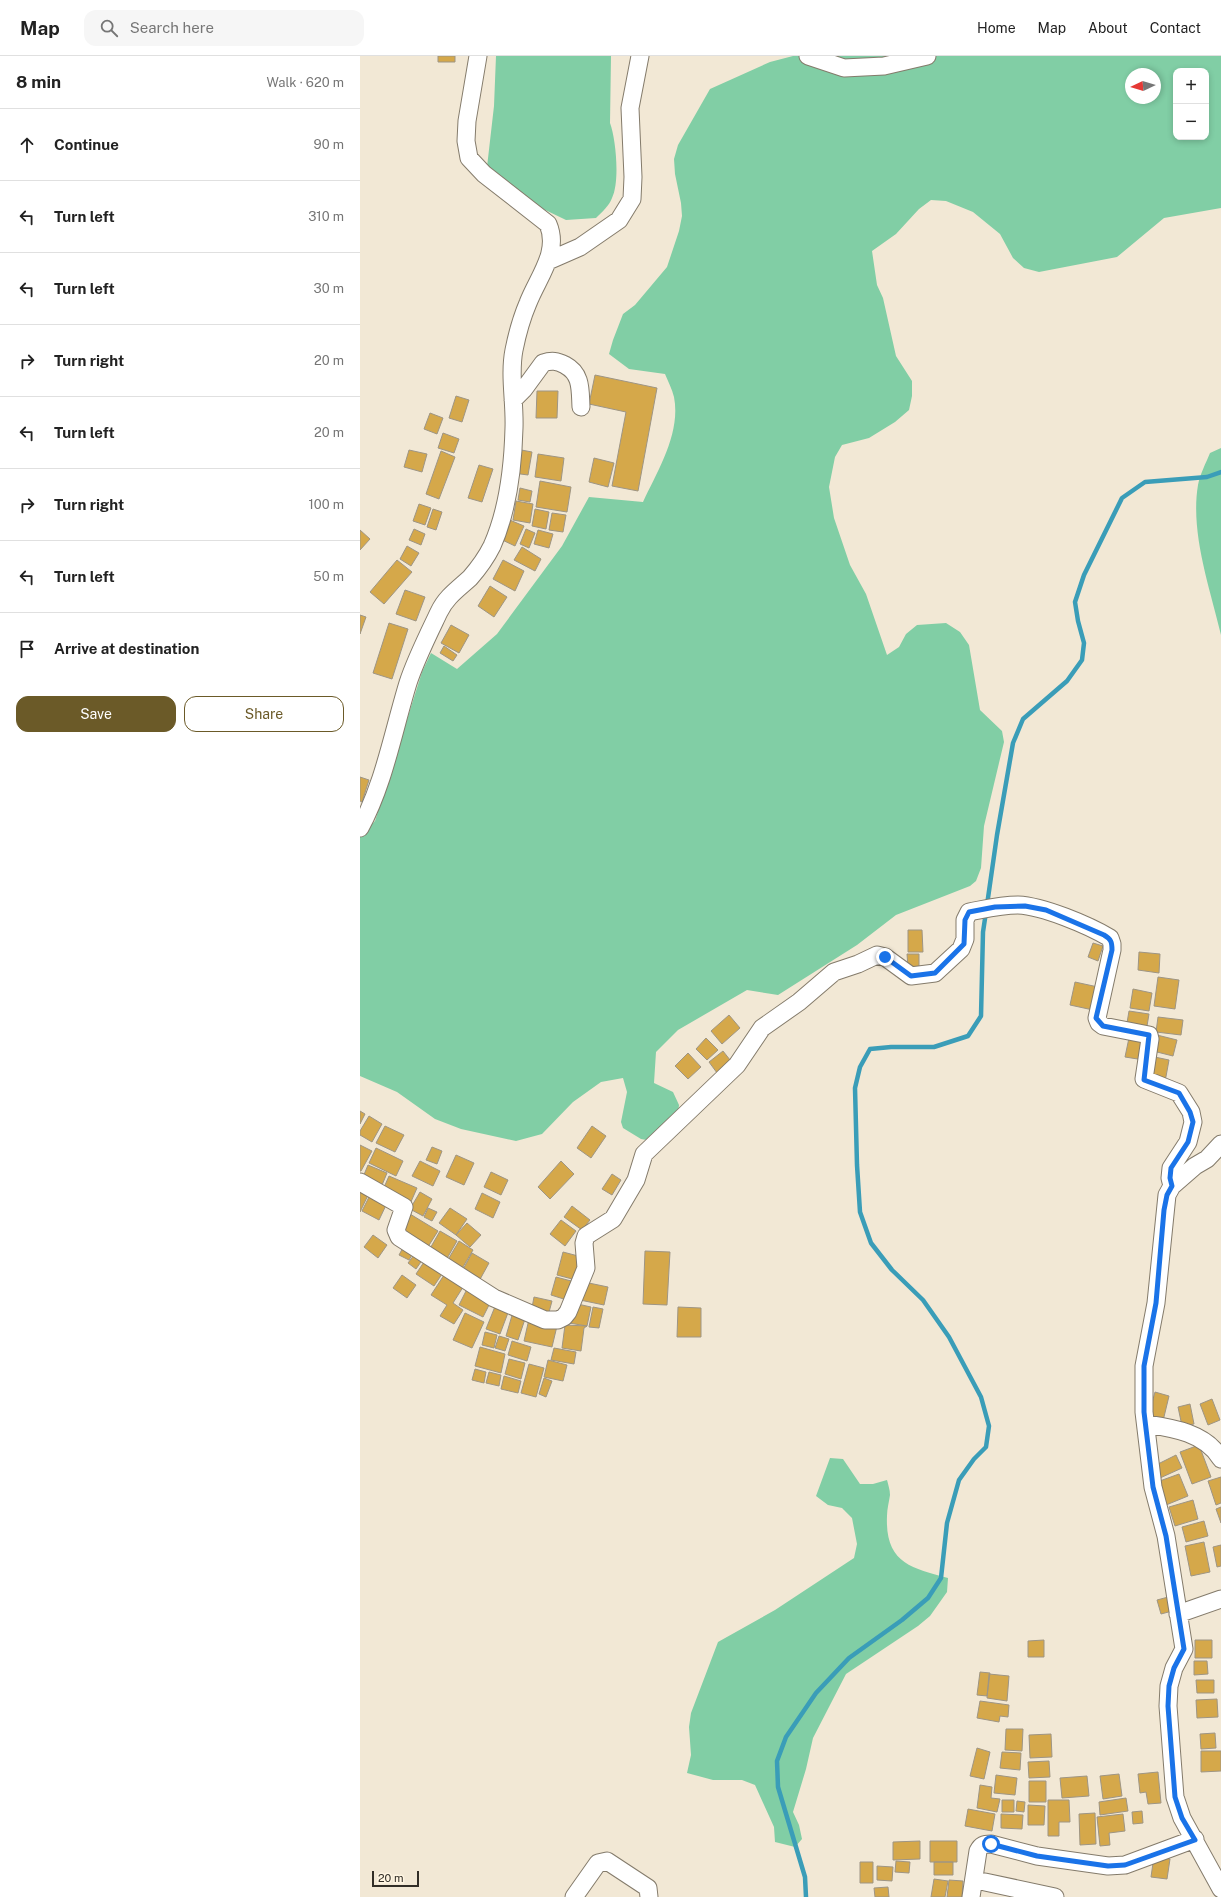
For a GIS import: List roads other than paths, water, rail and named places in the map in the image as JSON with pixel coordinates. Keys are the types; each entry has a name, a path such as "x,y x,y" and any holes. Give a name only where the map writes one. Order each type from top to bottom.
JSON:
{"street":[{"path":"360,828 371,808 380,782 409,681 440,610 449,597 471,577 492,547 508,496 514,429 514,351 528,304 548,261 552,243 551,232 548,224 484,174 469,158 466,141 467,121 478,56"},
{"path":"548,261 580,247 619,220 632,199 633,177 630,108 640,56"},
{"path":"808,56 844,68 884,66 927,56"},
{"path":"513,400 543,363 557,361 574,372 579,380 582,407"},
{"path":"360,1182 404,1207 396,1230 399,1237 494,1298 545,1320 558,1320 564,1317 568,1312 585,1271 584,1244 586,1236 613,1218 636,1180 644,1154 737,1065 762,1028 799,1002 834,972 858,964 877,954 885,957 911,976 935,973 964,944 965,920 969,912 995,907 1025,906 1046,910 1110,938 1112,950 1096,1018 1103,1026 1149,1035 1144,1080 1179,1093 1190,1112 1193,1122 1188,1142 1171,1168 1170,1178 1172,1186"},
{"path":"1221,1144 1207,1159 1195,1166 1172,1186 1167,1195 1164,1210 1156,1303 1144,1366 1144,1412 1153,1487 1166,1536 1184,1649 1174,1668 1169,1686 1168,1706 1175,1797 1182,1818 1221,1889"},
{"path":"1146,1424 1178,1429 1206,1442 1221,1459"},
{"path":"1178,1614 1221,1600"},
{"path":"971,1897 978,1851 984,1844 991,1844 1037,1856 1108,1866 1125,1865 1195,1840"},
{"path":"574,1897 598,1863 607,1861 648,1888 649,1897"},
{"path":"986,1882 1013,1893 1055,1897"}],"waterway":[{"path":"987,905 997,835 1013,743 1023,719 1067,681 1082,660 1084,643 1075,602 1084,575 1122,498 1145,482 1207,477 1221,472"},
{"path":"806,1897 805,1877 778,1787 777,1761 786,1737 816,1693 849,1658 902,1620 928,1598 941,1578 947,1523 959,1480 974,1459 986,1447 989,1426 981,1397 949,1337 923,1300 892,1270 871,1243 860,1212 855,1088 860,1067 870,1049 891,1047 934,1047 968,1036 981,1016 983,932 986,912"}]}
